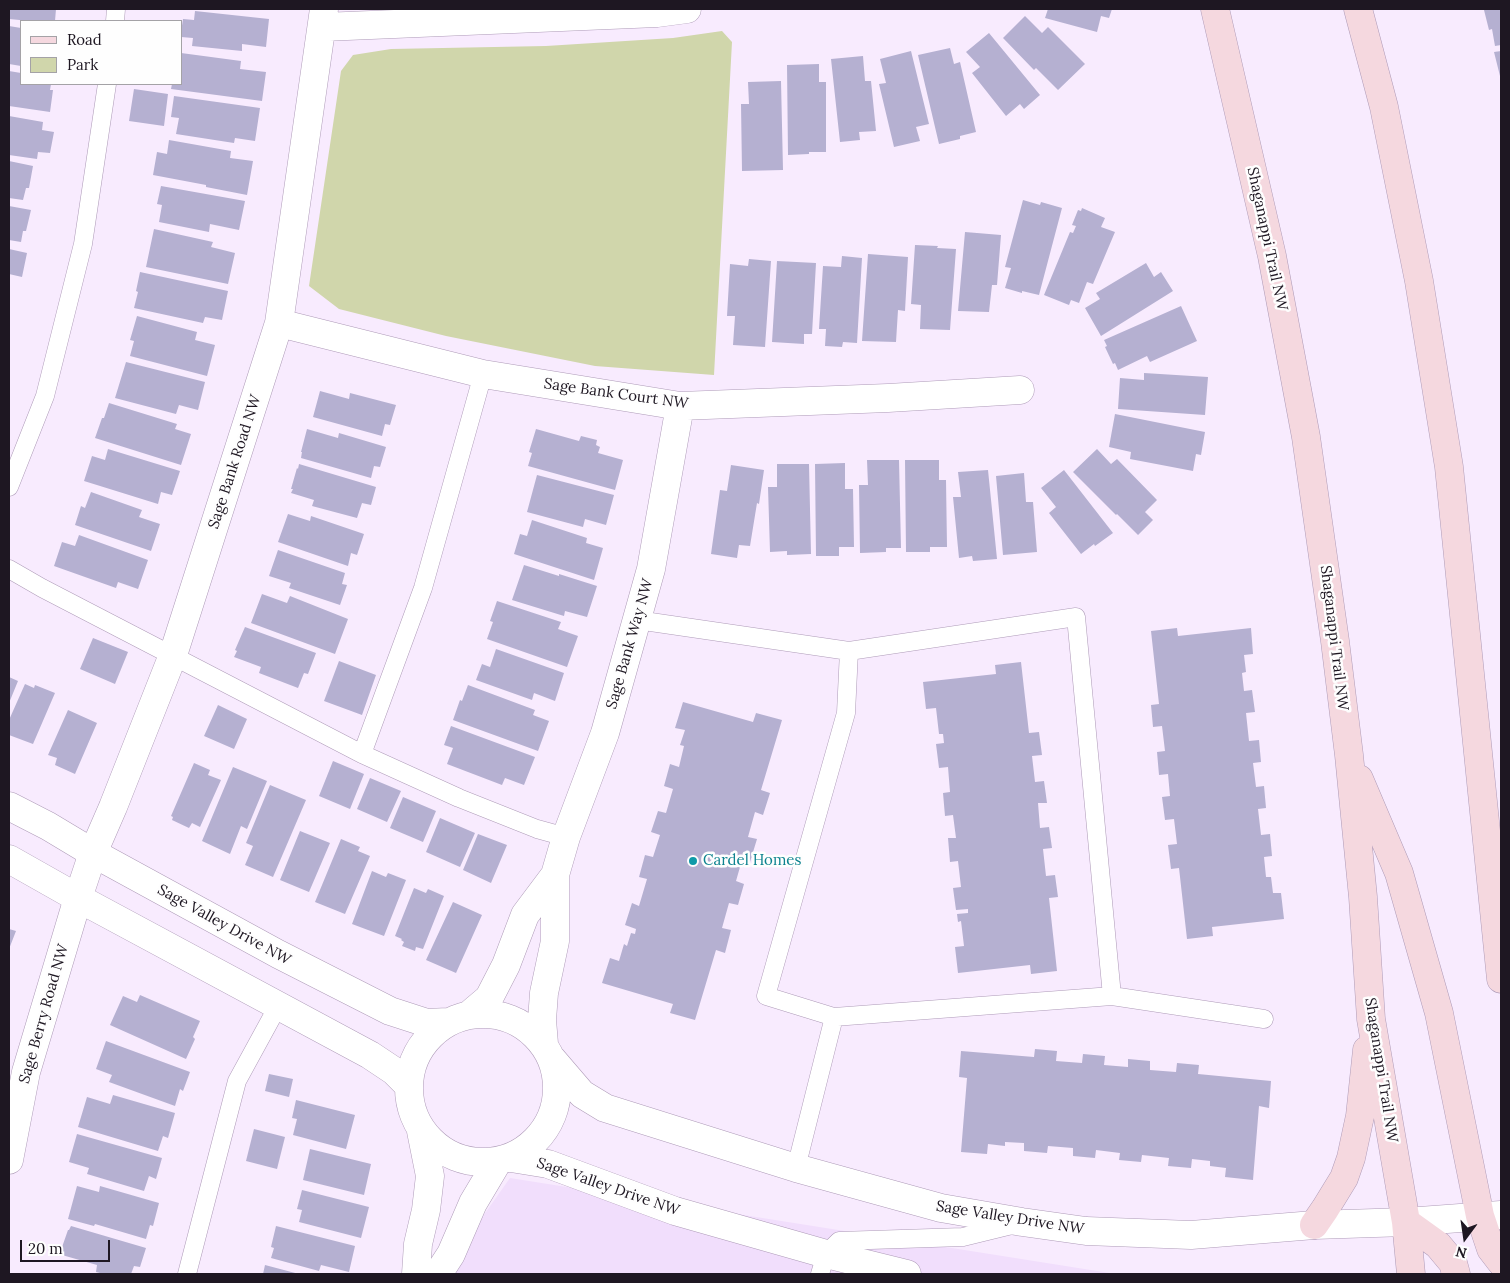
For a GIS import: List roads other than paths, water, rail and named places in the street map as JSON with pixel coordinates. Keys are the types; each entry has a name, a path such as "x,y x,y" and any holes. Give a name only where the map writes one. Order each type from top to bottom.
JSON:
{"main road":[{"name":"Shaganappi Trail NW","path":"1215,9 1272,256 1306,437 1335,641 1348,755 1363,898 1371,1019 1406,1222 1411,1274"},
{"path":"1358,9 1384,107 1412,242 1449,467 1501,979"},
{"path":"1348,755 1402,882 1439,1013 1491,1215 1490,1249 1501,1262"},
{"path":"1314,1225 1341,1183 1351,1158 1360,1116 1371,1019"},
{"path":"1406,1222 1438,1245 1453,1264 1456,1274"}],"street":[{"path":"324,18 657,13 687,9"},
{"name":"Sage Bank Road NW","path":"78,898 93,853 173,655 279,323 324,18"},
{"name":"Sage Bank Court NW","path":"279,323 483,374 680,406 888,398 1020,390"},
{"name":"Sage Bank Way NW","path":"548,1052 542,1020 544,993 555,941 555,875 566,837 605,733 651,568 680,406"},
{"name":"Sage Valley Drive NW","path":"9,806 278,954 390,1011 427,1023 458,1018"},
{"path":"9,859 370,1055 394,1071 408,1085"},
{"name":"Sage Bank Way NW","path":"458,1018 489,998 506,964 525,915 555,875"},
{"name":"Sage Berry Road NW","path":"9,1160 26,1072 78,898"},
{"path":"416,1274 418,1244 426,1210 430,1176 421,1131 411,1109 408,1085 413,1059 427,1038 458,1018 490,1014 511,1019 529,1029 548,1052 558,1082 556,1106 547,1128 531,1146 505,1160 477,1163 456,1158 436,1147 421,1131"},
{"name":"Sage Valley Drive NW","path":"548,1052 582,1094 604,1108 796,1168 941,1208 1086,1231 1191,1235 1314,1225 1406,1222 1491,1215"},
{"path":"438,1274 451,1254 474,1203 505,1160"},
{"name":"Sage Valley Drive NW","path":"505,1160 548,1164 823,1264 908,1274"}],"lane":[{"path":"9,487 45,396 83,244 108,85"},
{"path":"362,754 423,588 483,374"},
{"path":"9,569 42,588 362,754 459,798 536,829 566,837"},
{"path":"637,620 849,651 1076,617 1112,996"},
{"path":"849,651 846,712 766,996 834,1017 1112,996 1264,1019"},
{"path":"188,1274 237,1081 278,1006"},
{"path":"796,1168 834,1017"},
{"path":"823,1264 839,1241 963,1237 1022,1222"}],"place":[{"name":"Cardel Homes","path":"693,861"}]}
